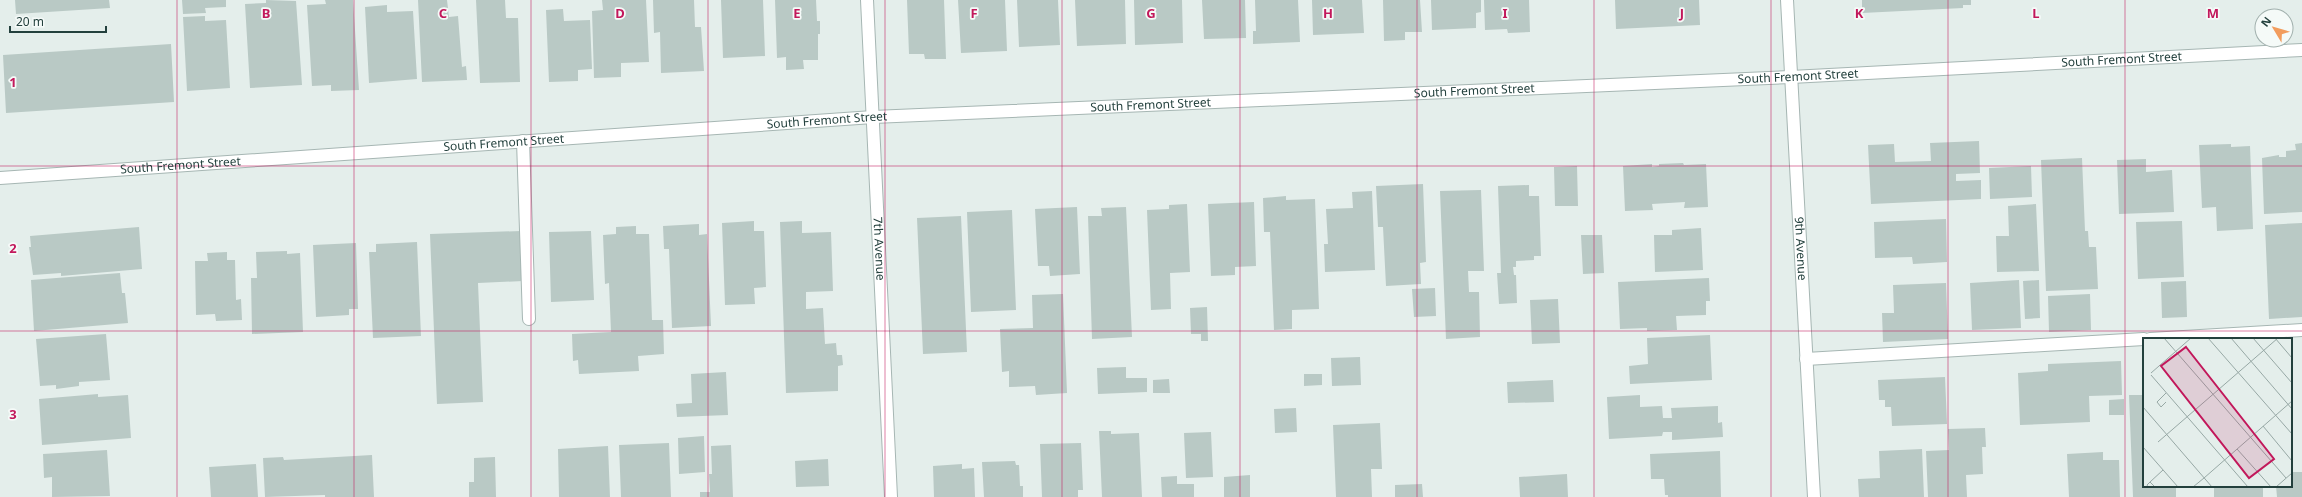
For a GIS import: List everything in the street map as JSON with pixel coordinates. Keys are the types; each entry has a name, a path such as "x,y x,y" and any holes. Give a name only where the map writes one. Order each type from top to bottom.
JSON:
{"street":[{"name":"7th Avenue","path":"867,0 891,497"},
{"name":"9th Avenue","path":"1787,0 1814,497"},
{"name":"South Fremont Street","path":"0,178 873,117 1791,77 2302,50"},
{"path":"523,141 529,320"},
{"path":"2167,338 2302,330"},
{"path":"1806,359 2143,339"}],"building":[{"path":"15,0 109,0 110,8 16,14"},
{"path":"182,0 226,0 226,7 205,8 206,13 183,14"},
{"path":"266,0 296,1 302,85 250,88 245,4 266,3"},
{"path":"325,0 353,0 359,90 331,91 331,85 312,86 307,5 326,4"},
{"path":"418,0 447,0 449,17 458,16 462,67 466,66 467,80 422,82"},
{"path":"476,0 505,0 506,18 518,18 520,82 480,83"},
{"path":"602,0 646,0 649,62 621,63 621,77 594,78 592,11 603,10"},
{"path":"653,0 694,0 695,27 701,27 704,71 661,73 660,32 654,33"},
{"path":"721,0 763,0 765,56 723,58"},
{"path":"775,0 816,0 817,21 820,21 820,34 818,34 818,60 803,60 804,69 786,70 786,57 777,58"},
{"path":"907,0 944,0 946,59 925,59 924,54 909,54"},
{"path":"958,0 1005,0 1007,51 961,53"},
{"path":"1017,0 1058,0 1060,45 1019,47"},
{"path":"1075,0 1125,0 1126,44 1077,46"},
{"path":"1134,0 1182,0 1183,43 1135,45"},
{"path":"1202,0 1245,0 1246,38 1204,39"},
{"path":"1255,0 1298,0 1300,42 1253,44 1253,31 1256,31"},
{"path":"1312,0 1362,0 1364,33 1313,35"},
{"path":"1383,0 1420,0 1422,32 1405,32 1405,40 1384,41"},
{"path":"1431,0 1481,0 1481,12 1476,13 1476,28 1432,30"},
{"path":"1484,0 1529,0 1530,32 1508,33 1507,29 1485,30"},
{"path":"1615,0 1699,0 1700,25 1616,29"},
{"path":"1862,0 1971,0 1971,5 1963,5 1963,8 1862,13"},
{"path":"387,5 387,12 413,11 417,79 369,83 365,7"},
{"path":"563,9 564,21 590,20 592,69 578,70 578,81 549,82 546,10"},
{"path":"205,16 205,21 226,20 230,88 187,91 183,17"},
{"path":"171,44 174,102 6,113 3,55"},
{"path":"1979,141 1980,173 1956,174 1956,181 1981,180 1981,199 1871,204 1868,145 1894,144 1895,162 1931,161 1930,143"},
{"path":"2302,143 2302,212 2264,214 2262,158 2279,155 2279,157 2286,157 2286,151 2296,150 2295,144"},
{"path":"2231,144 2231,147 2250,146 2253,229 2217,231 2216,207 2202,208 2199,145"},
{"path":"2082,158 2085,231 2088,231 2089,247 2096,247 2098,289 2046,291 2041,160"},
{"path":"2146,159 2146,172 2172,170 2174,212 2119,214 2117,160"},
{"path":"1683,163 1684,165 1706,164 1708,207 1684,208 1685,202 1652,204 1653,210 1625,211 1623,166 1652,164 1652,167 1659,166 1659,164"},
{"path":"1577,166 1578,206 1555,206 1554,167"},
{"path":"2031,166 2032,197 1990,199 1989,168"},
{"path":"1423,184 1426,262 1420,263 1421,284 1386,286 1383,227 1378,227 1376,186"},
{"path":"1529,185 1529,196 1539,196 1541,256 1534,256 1534,260 1516,261 1516,267 1513,267 1514,275 1516,275 1517,303 1499,304 1497,273 1501,273 1498,186"},
{"path":"1481,190 1484,271 1468,271 1469,292 1479,292 1480,337 1446,339 1440,191"},
{"path":"1372,191 1375,270 1325,272 1324,244 1328,244 1326,209 1353,208 1352,192"},
{"path":"1286,196 1286,200 1315,199 1319,309 1292,310 1292,329 1274,330 1270,232 1264,232 1263,198"},
{"path":"1254,202 1256,266 1235,267 1235,275 1211,276 1208,204"},
{"path":"1187,204 1190,272 1170,273 1171,309 1151,310 1147,210 1169,209 1169,205"},
{"path":"2036,204 2039,271 1997,272 1996,236 2009,236 2008,206"},
{"path":"1077,207 1080,274 1050,276 1049,266 1038,266 1035,209"},
{"path":"1126,207 1132,337 1092,339 1088,216 1102,216 1101,208"},
{"path":"1012,210 1016,310 971,312 967,212"},
{"path":"961,216 967,352 923,354 917,218"},
{"path":"1946,219 1947,262 1913,264 1912,257 1875,258 1874,222"},
{"path":"754,221 754,231 764,231 766,287 754,288 755,304 725,305 722,223"},
{"path":"802,221 802,233 831,232 833,291 806,292 806,309 823,308 825,344 836,343 837,355 842,355 843,365 838,366 838,391 786,393 780,222"},
{"path":"2182,221 2184,277 2138,279 2136,222"},
{"path":"2302,223 2302,317 2269,319 2265,225"},
{"path":"699,224 699,235 707,234 711,326 672,328 669,249 664,249 663,226"},
{"path":"636,226 636,234 649,234 652,320 663,320 664,354 638,356 639,371 579,374 578,360 573,361 572,334 611,332 609,283 605,284 603,235 616,234 616,227"},
{"path":"139,227 142,269 61,276 61,273 33,275 29,247 31,247 30,236"},
{"path":"1701,228 1703,270 1655,272 1654,235 1672,235 1672,230"},
{"path":"521,231 523,281 478,283 483,402 437,404 430,234"},
{"path":"591,231 594,300 551,302 549,232"},
{"path":"1581,235 1602,235 1604,273 1583,274"},
{"path":"417,242 421,336 373,338 369,252 376,252 376,244"},
{"path":"356,243 358,309 349,309 349,315 316,317 313,245"},
{"path":"287,251 287,254 300,253 303,332 252,334 251,278 257,278 256,252"},
{"path":"227,252 227,260 235,260 236,300 241,299 242,320 216,321 215,314 196,315 195,261 208,261 207,253"},
{"path":"120,273 122,293 125,293 128,323 34,331 31,280"},
{"path":"1709,278 1710,301 1706,301 1706,315 1676,316 1677,330 1647,331 1647,328 1620,329 1618,282"},
{"path":"2019,280 2021,328 1972,330 1970,283"},
{"path":"2039,280 2040,318 2025,319 2023,281"},
{"path":"2186,281 2187,317 2162,318 2161,282"},
{"path":"1946,283 1948,339 1883,342 1882,313 1894,313 1893,285"},
{"path":"1435,288 1436,316 1414,317 1412,289"},
{"path":"1063,294 1067,393 1036,395 1035,386 1009,387 1009,371 1002,372 1000,329 1033,328 1032,295"},
{"path":"2090,294 2091,330 2049,332 2048,296"},
{"path":"1558,299 1560,343 1532,344 1530,300"},
{"path":"1207,307 1208,341 1201,341 1201,334 1191,334 1190,308"},
{"path":"106,334 110,380 79,382 79,386 56,389 56,385 40,386 36,339"},
{"path":"1710,335 1712,380 1630,384 1629,366 1648,364 1647,338"},
{"path":"1360,357 1361,385 1332,386 1331,358"},
{"path":"2121,361 2122,395 2089,396 2090,422 2020,425 2018,373 2048,371 2048,364"},
{"path":"1126,367 1126,378 1147,378 1147,392 1098,394 1097,368"},
{"path":"726,372 728,415 677,417 676,404 692,403 691,374"},
{"path":"1304,374 1322,374 1322,385 1304,386"},
{"path":"1945,377 1947,424 1892,426 1891,407 1885,407 1885,400 1879,400 1878,380"},
{"path":"1169,379 1170,393 1153,393 1153,380"},
{"path":"1553,380 1554,402 1508,403 1507,382"},
{"path":"98,394 98,397 128,395 131,438 42,445 39,399"},
{"path":"1640,395 1640,407 1662,406 1663,418 1672,418 1671,408 1718,406 1718,423 1722,422 1723,437 1672,440 1672,432 1663,432 1662,436 1609,439 1607,397"},
{"path":"2129,395 2143,395 2143,487 2176,487 2176,497 2133,497"},
{"path":"2124,399 2124,415 2109,415 2109,400"},
{"path":"1296,408 1297,432 1275,433 1274,409"},
{"path":"1380,423 1382,469 1371,469 1372,497 1336,497 1333,425"},
{"path":"1985,428 1986,447 1982,447 1983,474 1966,475 1967,497 1928,497 1926,451 1949,450 1948,429"},
{"path":"1099,431 1111,431 1111,434 1139,433 1142,497 1102,497"},
{"path":"1211,432 1213,477 1186,478 1184,433"},
{"path":"704,436 705,472 679,474 678,438"},
{"path":"669,443 671,497 621,497 619,445"},
{"path":"1081,443 1083,490 1078,490 1078,497 1042,497 1040,444"},
{"path":"731,445 733,497 700,497 700,492 710,492 709,474 712,474 711,446"},
{"path":"608,446 610,497 559,497 558,449"},
{"path":"1922,449 1924,497 1859,497 1858,479 1880,478 1879,451"},
{"path":"107,450 110,496 52,497 52,477 44,478 43,454"},
{"path":"1720,451 1721,497 1668,497 1668,495 1665,495 1664,479 1651,479 1650,454"},
{"path":"2103,452 2103,460 2119,460 2120,497 2069,497 2067,454"},
{"path":"372,455 374,497 325,497 325,495 265,497 263,458 283,457 284,460"},
{"path":"495,457 496,497 469,497 469,482 474,482 474,458"},
{"path":"828,459 829,486 796,487 795,461"},
{"path":"1015,461 1016,465 1019,465 1020,486 1023,486 1023,497 984,497 982,462"},
{"path":"256,464 258,497 211,497 209,467"},
{"path":"962,464 962,469 974,468 975,497 934,497 933,466"},
{"path":"2292,472 2302,472 2302,497 2277,497 2276,487 2292,487"},
{"path":"1567,474 1568,497 1520,497 1519,477"},
{"path":"1250,475 1250,497 1224,497 1224,477"},
{"path":"1177,476 1177,484 1194,484 1194,497 1162,497 1161,477"},
{"path":"1422,484 1423,497 1395,497 1395,485"},
{"path":"2214,487 2263,487 2263,497 2214,497"}]}
